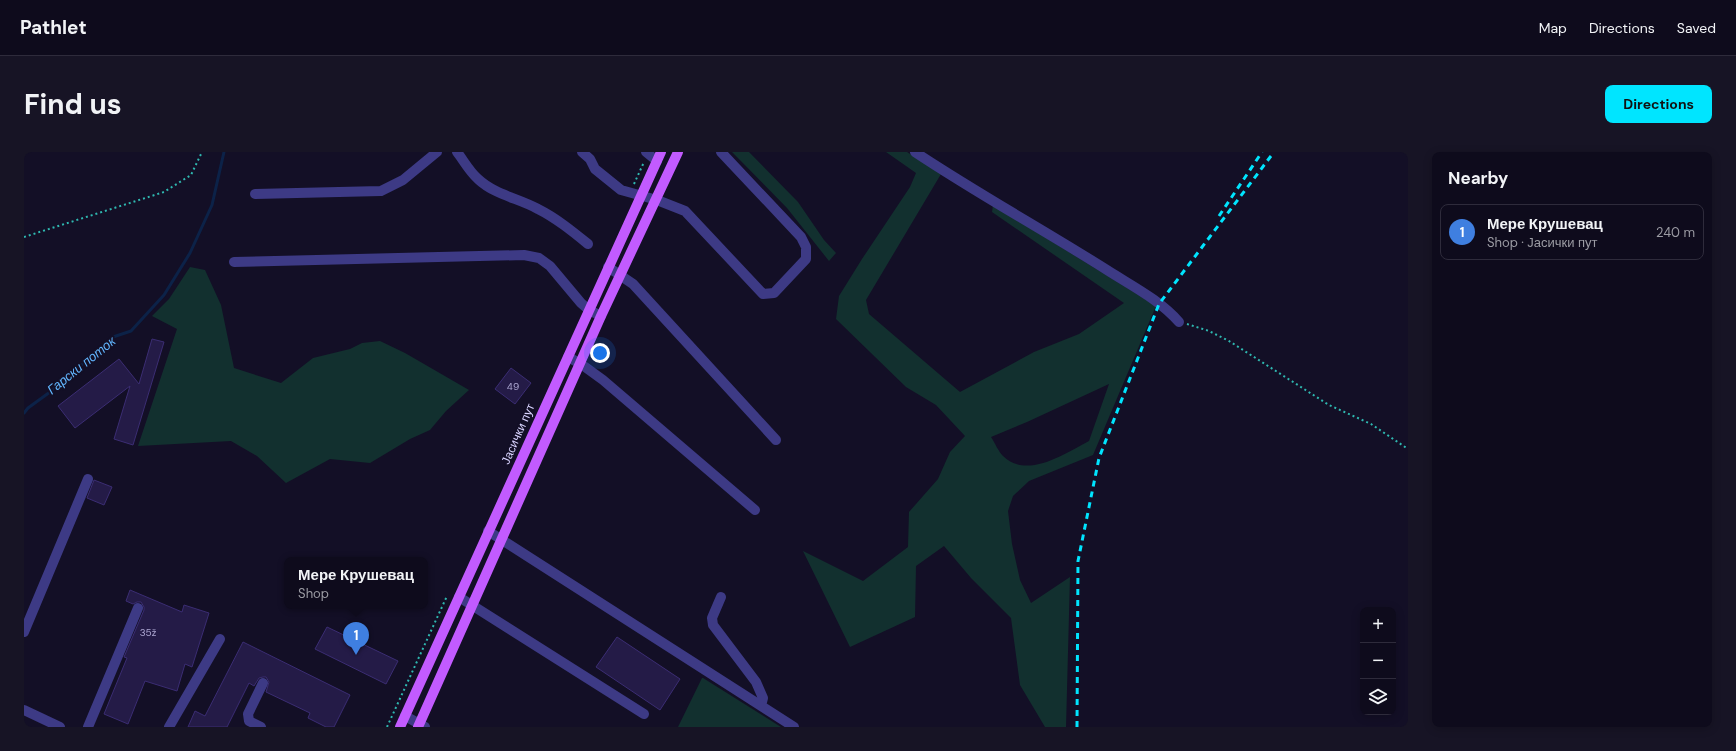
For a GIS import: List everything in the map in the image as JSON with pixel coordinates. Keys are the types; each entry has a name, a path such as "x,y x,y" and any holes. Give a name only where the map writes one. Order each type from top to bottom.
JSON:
{"main road":[{"path":"421,726 472,605 581,364 601,316 657,200 678,152"},
{"name":"Јасички пут","path":"400,727 659,156"}],"lane":[{"path":"255,194 381,191 403,180 437,152"},
{"path":"457,152 470,170 486,186 538,209 558,221 588,244"},
{"path":"582,152 590,159 595,169 621,190 642,195 685,211 763,294 774,293 806,259 806,247 800,237 721,152"},
{"path":"646,152 659,156"},
{"path":"915,152 967,186 1094,262 1159,304 1179,322"},
{"path":"234,262 524,255 539,258 550,266 581,303 589,310 601,316"},
{"path":"608,267 633,284 776,440"},
{"path":"568,357 581,364 603,380 755,510"},
{"path":"24,632 88,479"},
{"path":"488,531 794,727"},
{"path":"459,597 644,714"},
{"path":"721,597 712,618 712,625 756,682 763,698 760,706"},
{"path":"88,727 138,608"},
{"path":"169,727 220,639"},
{"path":"261,727 249,721 248,714 263,683"},
{"path":"24,710 60,727"},
{"path":"405,716 421,726"}],"path":[{"path":"24,237 164,192 191,175 202,152"},
{"path":"1179,322 1209,331 1230,341 1329,405 1371,424 1408,449"}],"green space":[{"path":"732,152 749,152 798,202 824,240 836,253 829,261 787,208"},
{"path":"886,152 907,152 941,174 866,300 869,314 960,392 1034,352 1079,334 1124,303 992,212 993,205 1156,306 1093,455 1029,481 1013,496 1008,511 1012,544 1020,580 1031,603 1070,577 1066,727 1045,727 1020,685 1011,618 971,578 944,546 916,566 915,617 850,647 803,551 863,581 908,547 909,512 938,479 950,452 965,436 936,405 906,387 836,319 839,296 910,187 916,173","holes":["1109,384 1089,441 1046,462 1035,465 1023,465 1013,463 1003,456 991,437"]},
{"path":"190,267 205,270 221,305 234,368 281,383 313,358 350,349 362,343 380,341 405,353 469,390 446,411 430,430 410,439 370,463 330,459 286,483 257,456 231,441 138,446 177,329 152,316 169,299"},
{"path":"703,678 781,727 678,727"}],"building":[{"path":"152,339 164,342 133,445 114,439 130,386 75,428 58,406 119,359 139,384"},
{"path":"511,368 531,383 515,404 495,389"},
{"path":"94,480 112,487 104,505 87,498"},
{"path":"130,590 182,612 184,605 209,613 192,667 185,664 177,691 145,681 128,724 104,714 127,658 124,657 144,610 141,602 133,604 126,601"},
{"path":"327,627 398,661 386,684 315,649"},
{"path":"617,637 680,679 660,710 596,667"},
{"path":"243,642 350,695 334,727 326,727 308,718 310,713 266,692 269,682 266,677 263,677 259,678 254,686 249,683 227,727 188,727 195,711 205,716"}],"waterway":[{"name":"Гарски поток","path":"24,413 28,408 50,392 78,367 104,350 113,337 131,331 164,295 190,253 212,205 224,152"}],"railway":[{"path":"1219,216 1262,152"},
{"path":"1077,727 1078,561 1099,458 1159,304 1274,152"}],"place":[{"name":"Мере Крушевац","path":"356,655"}]}
